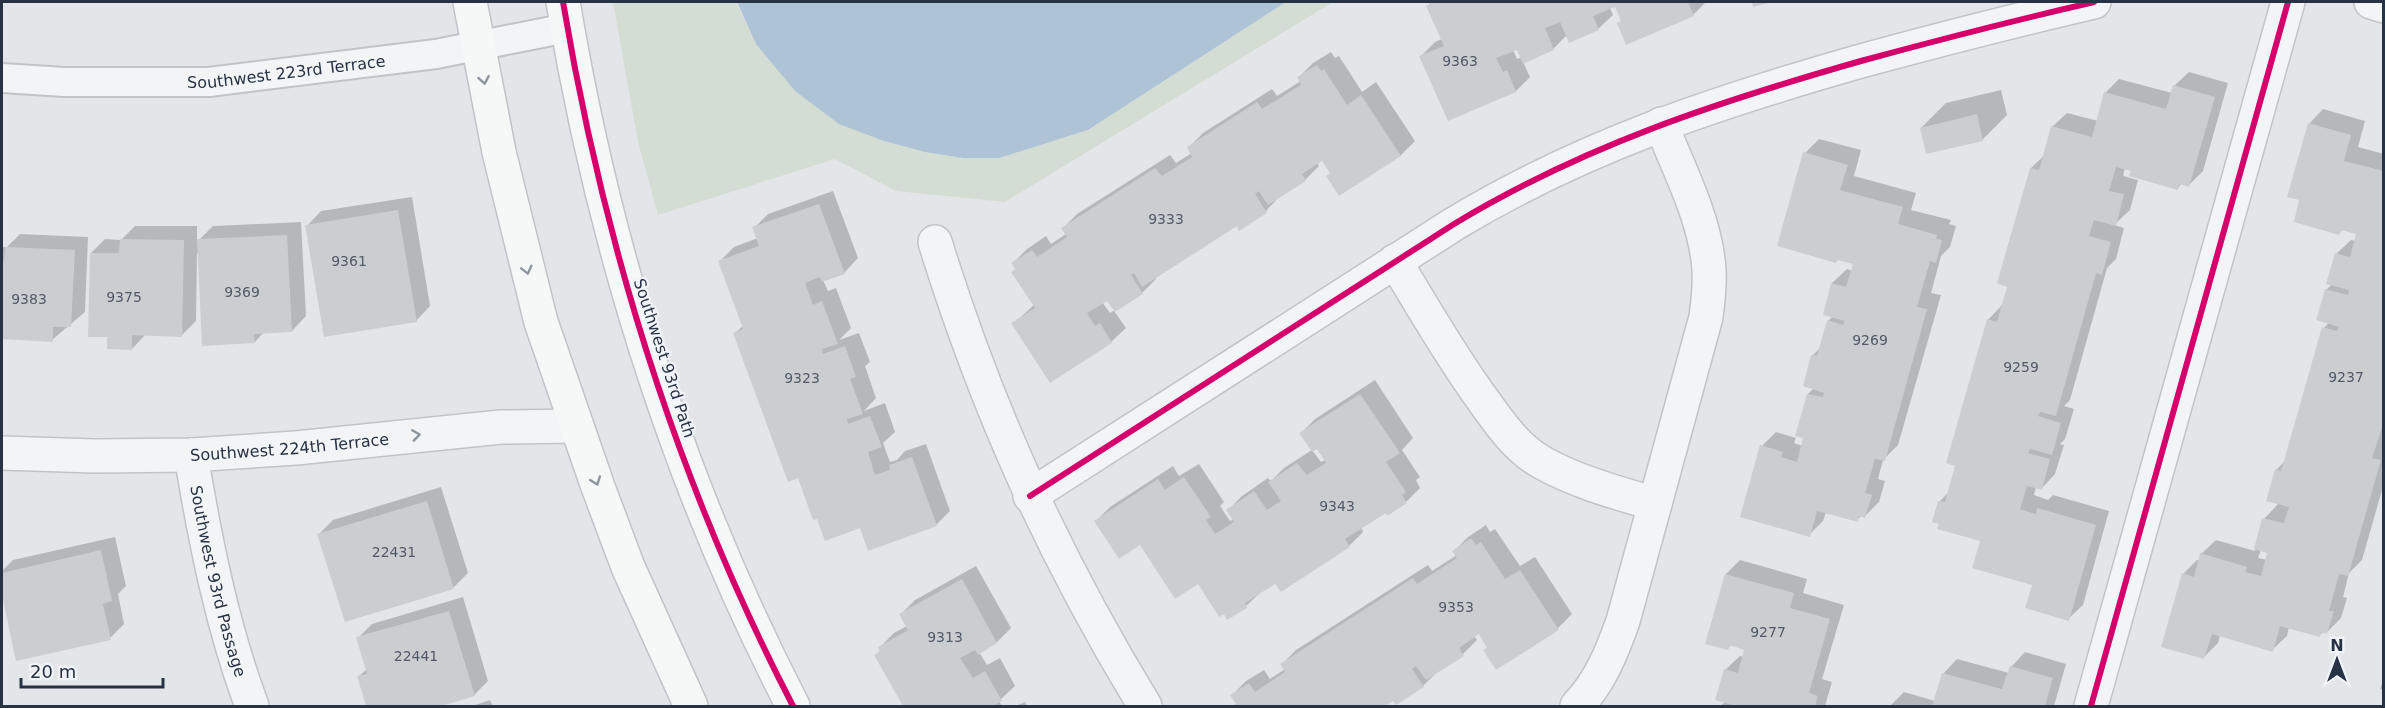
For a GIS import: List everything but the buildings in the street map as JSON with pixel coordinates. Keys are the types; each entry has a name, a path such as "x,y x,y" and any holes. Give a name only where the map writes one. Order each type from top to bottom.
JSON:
{"street":[{"path":"470,2 499,152 541,322 576,426 628,567 691,706"},
{"path":"1030,496 1395,261 1494,200 1581,156 1660,124 1837,68 2094,2"},
{"path":"2091,706 2288,2"},
{"path":"2371,2 2384,6"},
{"name":"Southwest 93rd Path","path":"565,15 603,201 666,410 728,568 793,706"},
{"path":"1577,706 1594,686 1616,640 1700,346 1709,293 1709,269 1705,245 1693,205 1660,124"},
{"path":"935,242 957,312 1005,439 1030,496 1090,614 1145,706"},
{"path":"1395,261 1464,373 1518,444 1542,463 1560,471 1611,491 1655,504"},
{"name":"Southwest 224th Terrace","path":"2,453 94,456 191,455 351,443 480,428 576,426"},
{"name":"Southwest 93rd Passage","path":"191,455 212,567 252,706"}],"lane":[{"name":"Southwest 223rd Terrace","path":"2,78 65,82 209,82 384,62 478,46 565,15"}],"shaded area":[{"path":"613,2 736,2 756,44 884,141 925,152 963,158 999,158 1088,130 1286,2 1333,2 1005,202 896,191 835,159 658,215 638,142"}],"water":[{"path":"737,2 1286,2 1088,130 999,158 963,158 925,152 884,141 839,124 795,91 756,44"}],"cycle path":[{"path":"563,2 600,184 651,363 681,451 715,538 752,623 793,706"},
{"path":"1030,496 1454,224 1552,171 1652,129 1755,93 1890,53 2094,2"},
{"path":"2091,706 2288,2"}]}
